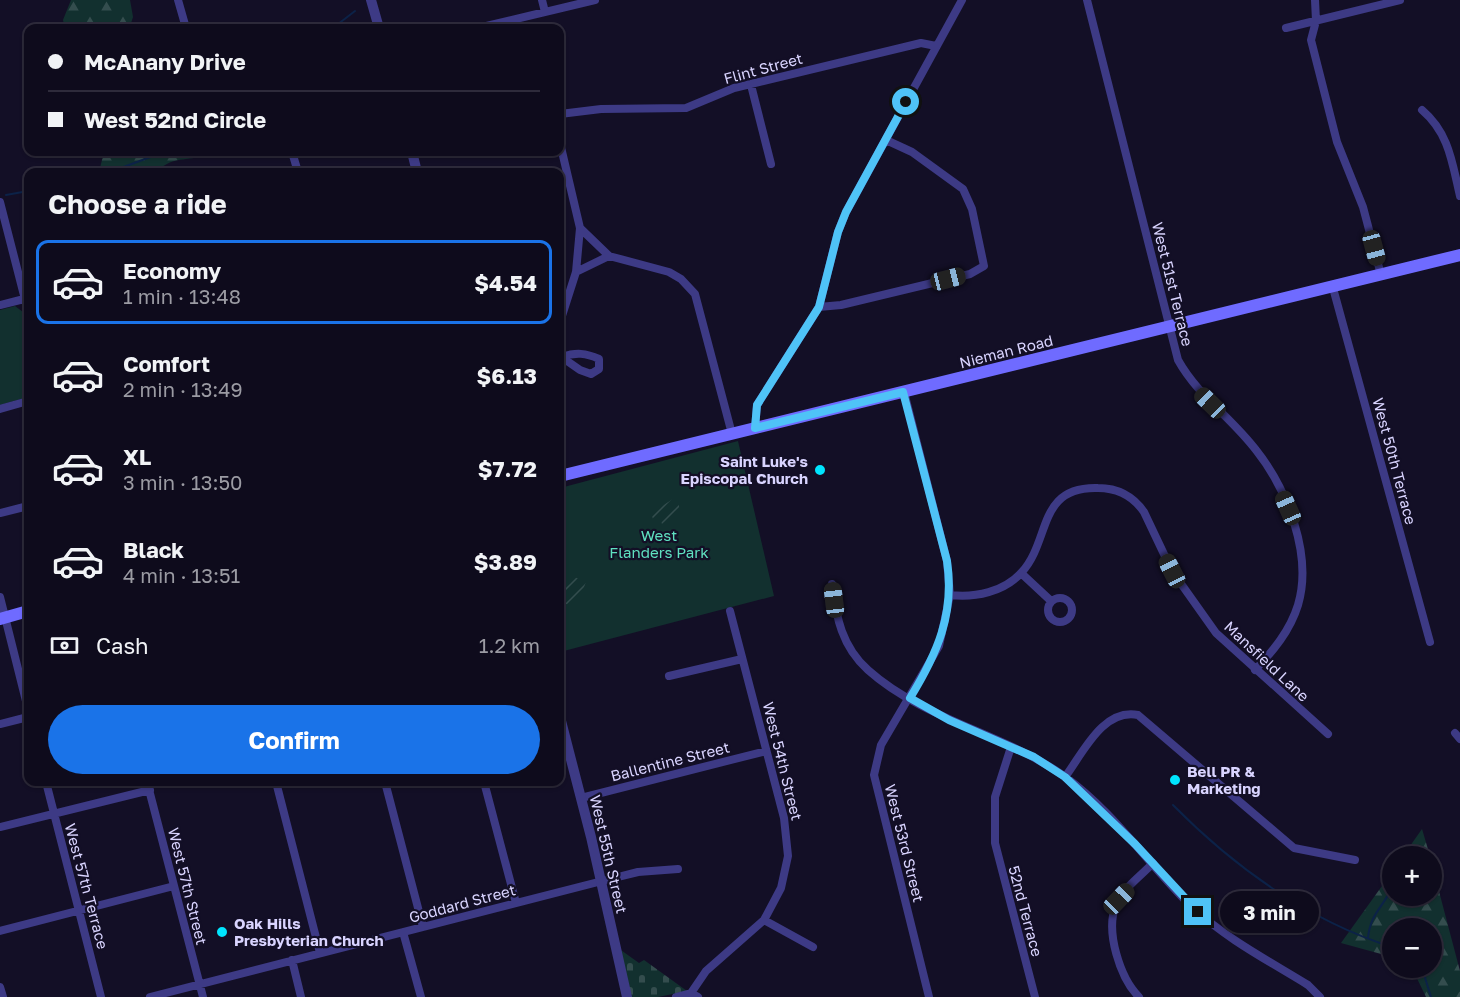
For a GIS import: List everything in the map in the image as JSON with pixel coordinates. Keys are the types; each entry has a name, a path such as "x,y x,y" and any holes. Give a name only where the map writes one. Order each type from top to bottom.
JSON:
{"main road":[{"name":"Nieman Road","path":"564,475 1460,255"},
{"path":"3,618 24,612"}],"street":[{"path":"178,0 185,24"},
{"path":"371,0 378,24"},
{"path":"543,0 545,12"},
{"path":"495,24 595,0"},
{"path":"755,428 757,405 819,307 838,232 962,0"},
{"name":"West 51st Terrace","path":"1087,0 1178,360 1188,379 1238,428 1269,469 1288,508 1298,540 1302,577 1298,605 1283,637 1255,670"},
{"path":"1315,0 1316,21 1311,40 1337,142 1363,207 1382,275"},
{"path":"1286,28 1400,0"},
{"name":"Flint Street","path":"564,114 601,109 686,108 728,90 921,43 936,46"},
{"path":"751,85 771,164"},
{"path":"1422,110 1437,122 1443,134 1460,196"},
{"path":"819,307 841,305 959,276 984,266 972,209 963,189 912,152 886,140"},
{"path":"563,156 580,228 576,272 564,310"},
{"path":"0,202 24,287"},
{"path":"580,228 609,256 669,272 690,288 699,303 732,434"},
{"path":"576,272 609,256"},
{"name":"West 50th Terrace","path":"1333,288 1430,642"},
{"path":"0,305 24,299"},
{"name":"West 53rd Street","path":"903,392 947,561 950,595 939,646 881,745 874,775 929,997"},
{"path":"0,409 24,402"},
{"name":"Mansfield Lane","path":"1022,573 1031,558 1047,515 1059,500 1070,493 1088,487 1120,491 1139,505 1172,571 1198,610 1231,648 1328,734"},
{"path":"0,513 24,507"},
{"path":"950,595 986,593 1002,587 1022,573 1050,600"},
{"path":"832,584 838,626 856,657 882,681 949,720 1011,747 1065,777 1210,922 1308,986 1320,997"},
{"path":"0,597 3,618 24,694"},
{"name":"West 54th Street","path":"695,995 706,971 764,920 781,888 788,840 730,611"},
{"path":"669,676 742,659"},
{"path":"1065,777 1107,722 1118,715 1138,715 1294,848 1355,860"},
{"path":"0,724 24,718"},
{"name":"West 55th Street","path":"564,732 602,881 627,997"},
{"name":"52nd Terrace","path":"1011,747 995,797 994,831 1035,997"},
{"name":"Ballentine Street","path":"581,798 766,751"},
{"name":"West 57th Terrace","path":"47,786 101,997"},
{"path":"0,827 148,786"},
{"name":"West 57th Street","path":"148,786 203,997"},
{"path":"277,786 320,953"},
{"path":"386,786 423,927"},
{"path":"485,786 516,903"},
{"path":"1139,997 1130,988 1122,970 1113,933 1113,915 1119,899 1153,863"},
{"name":"Goddard Street","path":"150,997 638,872 678,868"},
{"path":"0,932 174,886"},
{"path":"764,920 813,947"},
{"path":"404,932 421,997"},
{"path":"292,960 301,997"},
{"path":"0,987 3,997"},
{"path":"676,997 695,995"}],"green space":[{"path":"71,0 130,0 133,17 131,23 128,24 64,24 63,20"},
{"path":"103,156 201,156 177,160 161,168 100,168"},
{"path":"15,306 23,312 24,398 0,405 0,310"},
{"name":"West Flanders Park","path":"738,441 774,596 564,651 564,487"},
{"path":"673,499 679,504 679,510 662,524 660,518 657,523 654,522 651,513"},
{"path":"572,576 586,582 577,605 566,604 564,588"},
{"path":"1422,829 1427,846 1410,846"},
{"path":"1382,886 1382,906 1442,906 1442,903 1460,971 1460,997 1426,997 1417,978 1442,978 1442,918 1382,918 1382,954 1341,943"},
{"path":"618,948 639,963 644,960 687,991 658,997 631,997"}],"waterway":[{"path":"338,24 355,11"},
{"path":"121,168 153,156"},
{"path":"6,195 24,192"},
{"path":"1173,805 1221,850 1274,889 1331,923 1382,943"},
{"path":"1368,938 1374,917 1382,904"},
{"path":"1425,978 1431,997"}],"place":[{"name":"Saint Luke's Episcopal Church","path":"820,470"},
{"name":"Bell PR & Marketing","path":"1175,780"},
{"name":"Oak Hills Presbyterian Church","path":"222,932"}],"route":[{"path":"906,102 846,212 832,253 819,307 757,405 755,428 903,392 947,561 950,588 947,617 939,646 910,698 949,720 1034,757 1065,777 1135,844 1198,912"}]}
